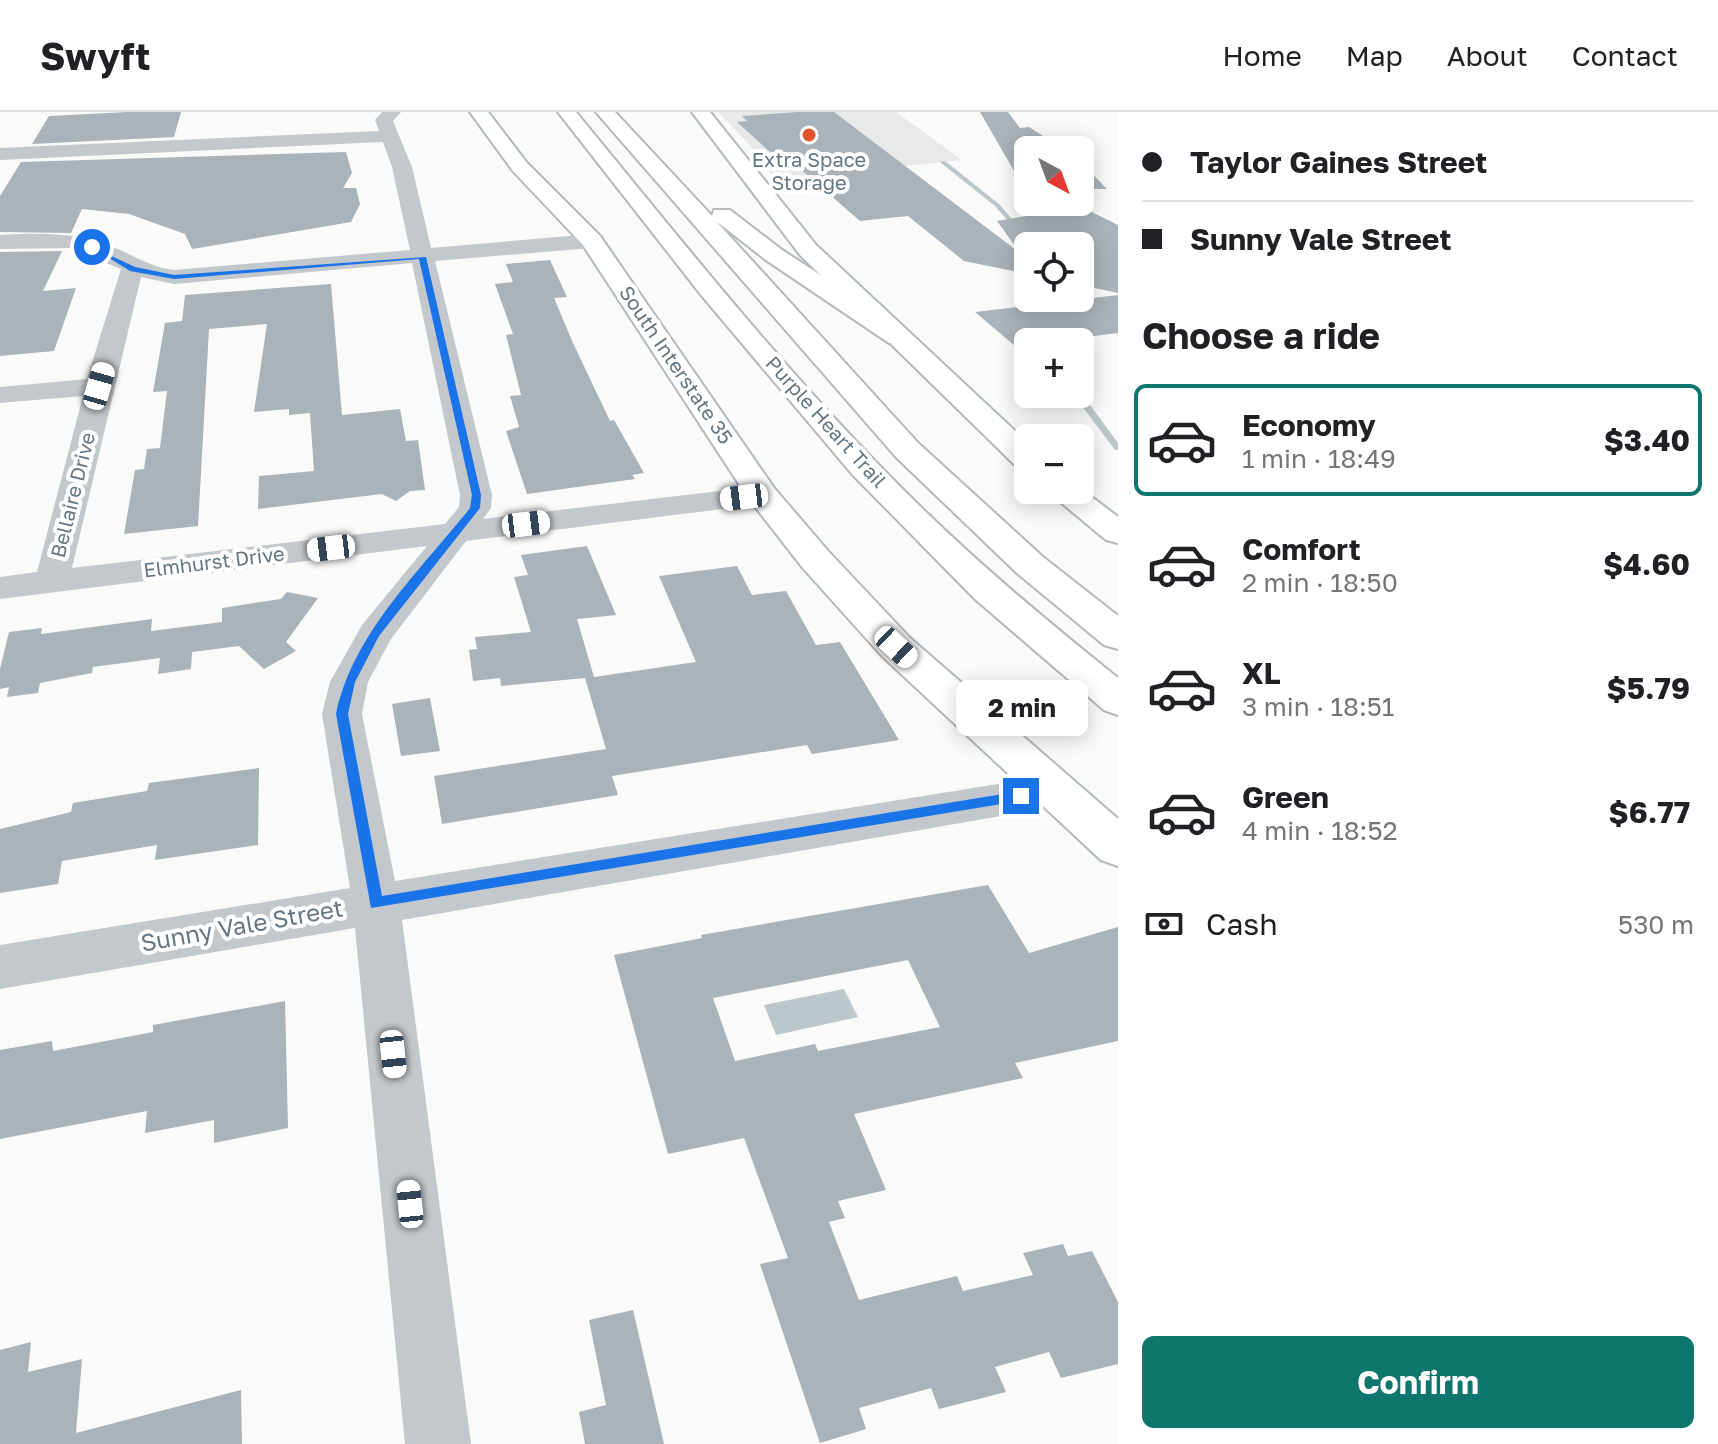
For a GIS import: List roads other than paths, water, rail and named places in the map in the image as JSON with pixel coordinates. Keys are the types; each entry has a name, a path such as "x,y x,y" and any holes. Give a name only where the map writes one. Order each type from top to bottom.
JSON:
{"main road":[{"path":"701,112 808,250 1014,447"},
{"name":"South Interstate 35","path":"481,113 520,167 592,241 762,495 815,559 896,647 1001,745 1118,847"},
{"name":"Purple Heart Trail","path":"568,114 703,281 858,459 970,574 1118,700"},
{"name":"Purple Heart Trail","path":"607,115 664,174 793,325 907,450 1030,565 1118,636"},
{"path":"664,174 786,264 898,337"},
{"path":"1080,504 1118,533"},
{"path":"1001,745 1076,786 1118,819"}],"street":[{"path":"0,154 391,124 476,495 475,508 375,634 349,682 342,714 376,903 438,1444"},
{"path":"0,242 75,243 104,252 132,269 182,277 592,241"},
{"name":"Bellaire Drive","path":"52,581 99,386 132,269"},
{"path":"0,395 99,386"},
{"name":"Elmhurst Drive","path":"0,588 762,495"},
{"name":"Sunny Vale Street","path":"0,967 1053,791"}],"waterway":[{"path":"943,162 997,205 1017,228"},
{"path":"1088,408 1118,448"}],"place":[{"name":"Extra Space Storage","path":"809,135"}]}
